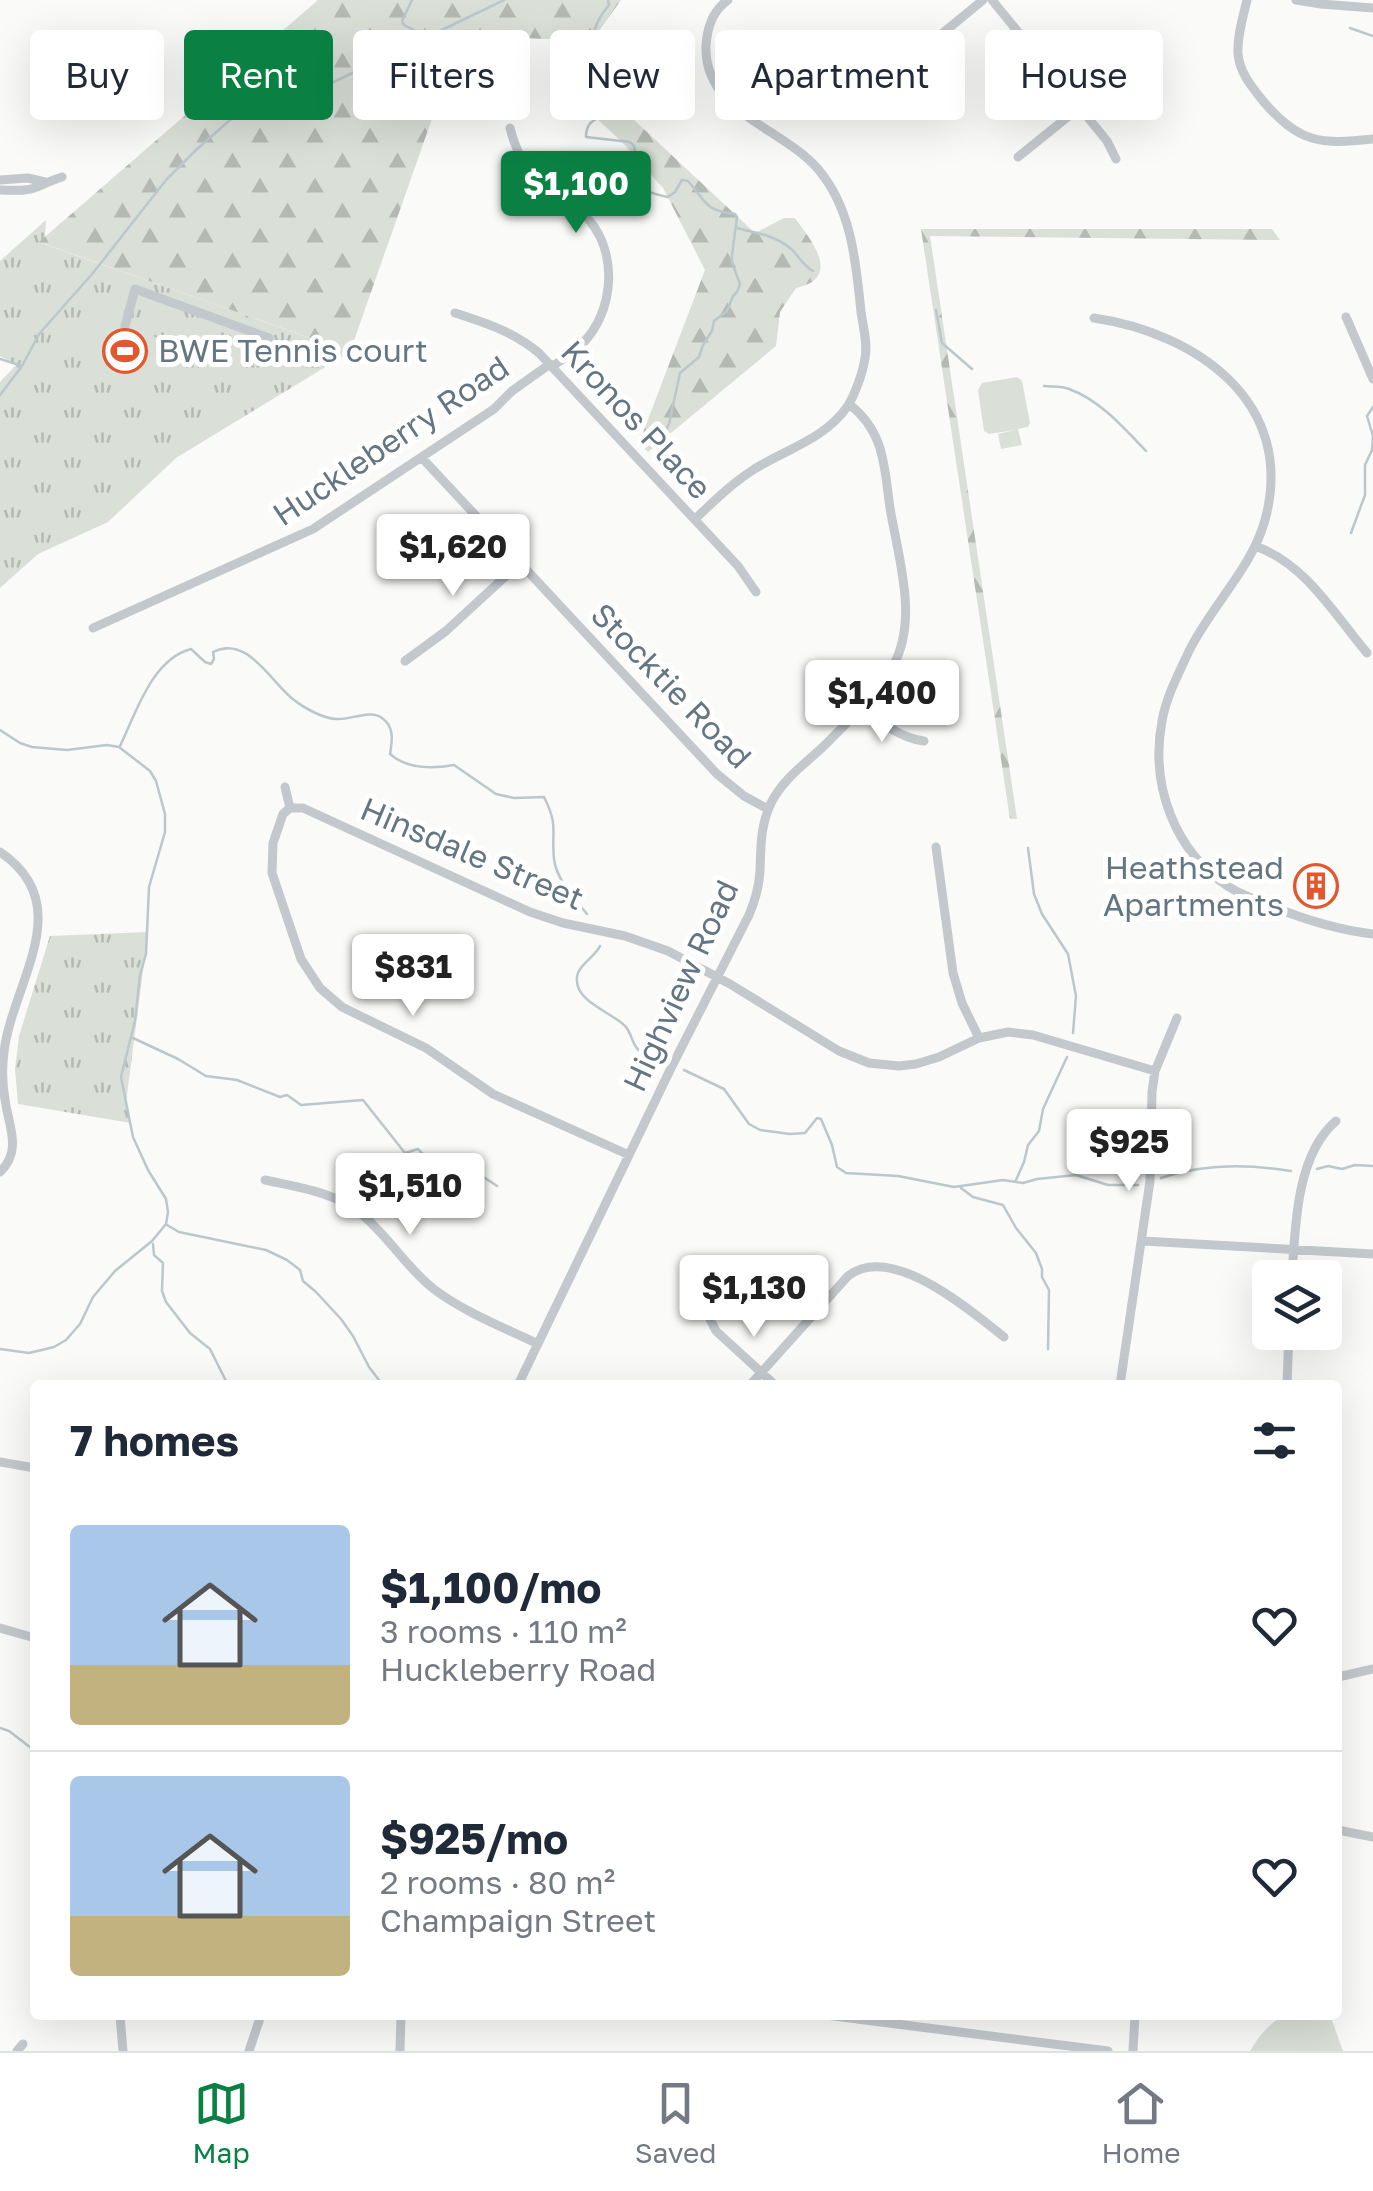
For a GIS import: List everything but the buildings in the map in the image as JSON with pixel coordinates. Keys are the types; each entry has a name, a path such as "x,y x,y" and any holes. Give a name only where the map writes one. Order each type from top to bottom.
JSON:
{"street":[{"path":"694,519 752,471 820,433 849,404 866,356 846,218 832,188 798,149 725,99 715,86 706,62 706,35 712,18 728,0"},
{"path":"946,30 983,0"},
{"path":"992,0 1017,30"},
{"path":"1247,0 1238,37 1239,60 1249,83 1272,112 1308,138 1330,142 1373,138"},
{"path":"1296,0 1373,8"},
{"path":"1018,157 1064,120"},
{"path":"1091,120 1108,141 1116,159"},
{"name":"Huckleberry Road","path":"94,628 314,530 583,343 608,297 607,261 599,236 573,205 531,172 516,153 510,128"},
{"path":"0,190 40,187 62,177"},
{"path":"0,180 28,178 45,182"},
{"path":"126,326 136,289 269,338"},
{"name":"Kronos Place","path":"455,313 522,338 738,566 756,592"},
{"path":"1346,317 1373,378"},
{"path":"1094,318 1148,331 1206,359 1224,373 1252,408 1264,433 1271,482 1266,517 1255,546 1202,626 1165,708 1159,756 1167,809 1196,858 1228,886 1307,920 1373,934"},
{"name":"Highview Road","path":"520,1380 756,898 762,831 768,809 794,772 865,705 894,666 900,650 905,604 881,450 872,426 849,404"},
{"name":"Stocktie Road","path":"422,458 717,774 768,809"},
{"path":"1255,546 1297,570 1367,653"},
{"path":"405,661 446,631 520,563"},
{"path":"865,705 906,738 924,740"},
{"path":"285,787 290,808 283,814 273,843 272,873 301,959 320,988 342,1007 426,1048 492,1094 629,1156"},
{"name":"Hinsdale Street","path":"290,808 303,808 530,912 668,951 839,1051 869,1063 899,1066 924,1062 979,1038 1008,1032 1033,1035 1154,1071"},
{"path":"936,847 953,972 979,1038"},
{"path":"0,852 16,864 32,886 40,919 4,1046 4,1091 14,1146 0,1172"},
{"path":"1121,1380 1150,1182 1154,1071 1177,1018"},
{"path":"1293,1260 1308,1164 1320,1136 1336,1120"},
{"path":"266,1180 319,1193 351,1206 436,1290 538,1344"},
{"path":"1142,1241 1373,1254"},
{"path":"754,1380 848,1276 870,1266 880,1265 932,1286 1004,1336"},
{"path":"706,1310 716,1331 769,1380"},
{"path":"1286,1380 1288,1350"},
{"path":"0,1462 30,1467"},
{"path":"0,1628 30,1637"},
{"path":"1342,1675 1373,1669"},
{"path":"1342,1831 1373,1837"},
{"path":"120,2020 123,2051"},
{"path":"249,2051 258,2020"},
{"path":"400,2051 401,2020"},
{"path":"865,2020 1108,2051"},
{"path":"1134,2051 1135,2020"}],"green space":[{"path":"318,0 621,0 600,30 550,30 550,39 530,38 530,30 353,30 353,120 432,120 350,352 39,242 184,116 184,120 333,120 333,30 283,30"},
{"path":"598,120 634,120 755,233 784,218 795,218 815,247 821,267 810,283 796,288 780,312 776,346 648,452 639,443 705,270 663,188"},
{"path":"46,220 41,243 350,352 176,458 108,522 38,554 0,588 0,382 16,365 0,356 0,261"},
{"path":"921,229 1272,229 1280,240 930,236 1017,819 1010,819"},
{"name":"BWE Tennis court","path":"102,317 171,343 151,391 77,360"},
{"path":"1017,377 1022,381 1030,423 1018,429 1022,445 1001,449 998,434 1015,430 989,434 984,431 978,390 982,383"},
{"path":"148,932 126,1103 131,1123 18,1104 15,1069 19,1036 50,936"},
{"path":"1332,2020 1343,2051 1250,2051 1275,2021"}],"waterway":[{"path":"412,0 402,21 414,30"},
{"path":"0,395 39,334 166,180 231,119 317,90 504,0"},
{"path":"608,0 609,5 598,20 593,45 607,92 607,106 589,125 586,137 630,142 637,162 623,174 638,186 668,197 682,180 688,181 711,207 737,217 732,263 740,284 727,311 714,321 699,357 680,373 669,424 662,438"},
{"path":"1350,28 1373,36"},
{"path":"737,228 784,244 813,271"},
{"path":"936,310 942,343 972,369"},
{"path":"0,359 22,366"},
{"path":"1044,386 1066,388 1091,400 1146,451"},
{"path":"1351,533 1365,495 1365,465 1373,436 1367,416 1373,407"},
{"path":"120,746 147,689 166,664 191,649 211,664 213,652 237,650 258,663 294,700 314,712 337,719 366,715 382,718 391,730 390,754 404,763 454,765 496,794 544,797 553,822 558,874 587,914"},
{"path":"0,730 32,747 119,747 150,771 156,781 165,814 165,832 149,887 146,954 121,1077 133,1137 166,1199 168,1212 166,1224 152,1241 115,1271 66,1340 29,1353 0,1349"},
{"path":"1028,848 1034,894 1068,954 1076,996 1073,1033"},
{"path":"600,946 578,973 581,993 625,1026 638,1050 663,1062"},
{"path":"133,1038 206,1076 237,1080 280,1097 287,1095 301,1105 363,1100 405,1153 418,1149 433,1163 469,1170 497,1186"},
{"path":"1016,1180 1067,1057"},
{"path":"684,1070 724,1089 749,1124 760,1130 805,1133 817,1118 821,1119 837,1167 846,1173 898,1176 954,1187 1076,1175 1108,1185 1138,1185"},
{"path":"1317,1169 1373,1166"},
{"path":"1161,1178 1225,1167 1291,1171"},
{"path":"961,1188 973,1197 1003,1205 1036,1253 1049,1290 1048,1349"},
{"path":"167,1225 179,1232 266,1250 287,1260 341,1319 379,1380"},
{"path":"153,1244 154,1255 163,1263 162,1291 166,1302 190,1333 210,1349 226,1380"},
{"path":"0,1728 30,1747"}],"place":[{"name":"BWE Tennis court","path":"125,351"},
{"name":"Heathstead Apartments","path":"1316,886"}]}
